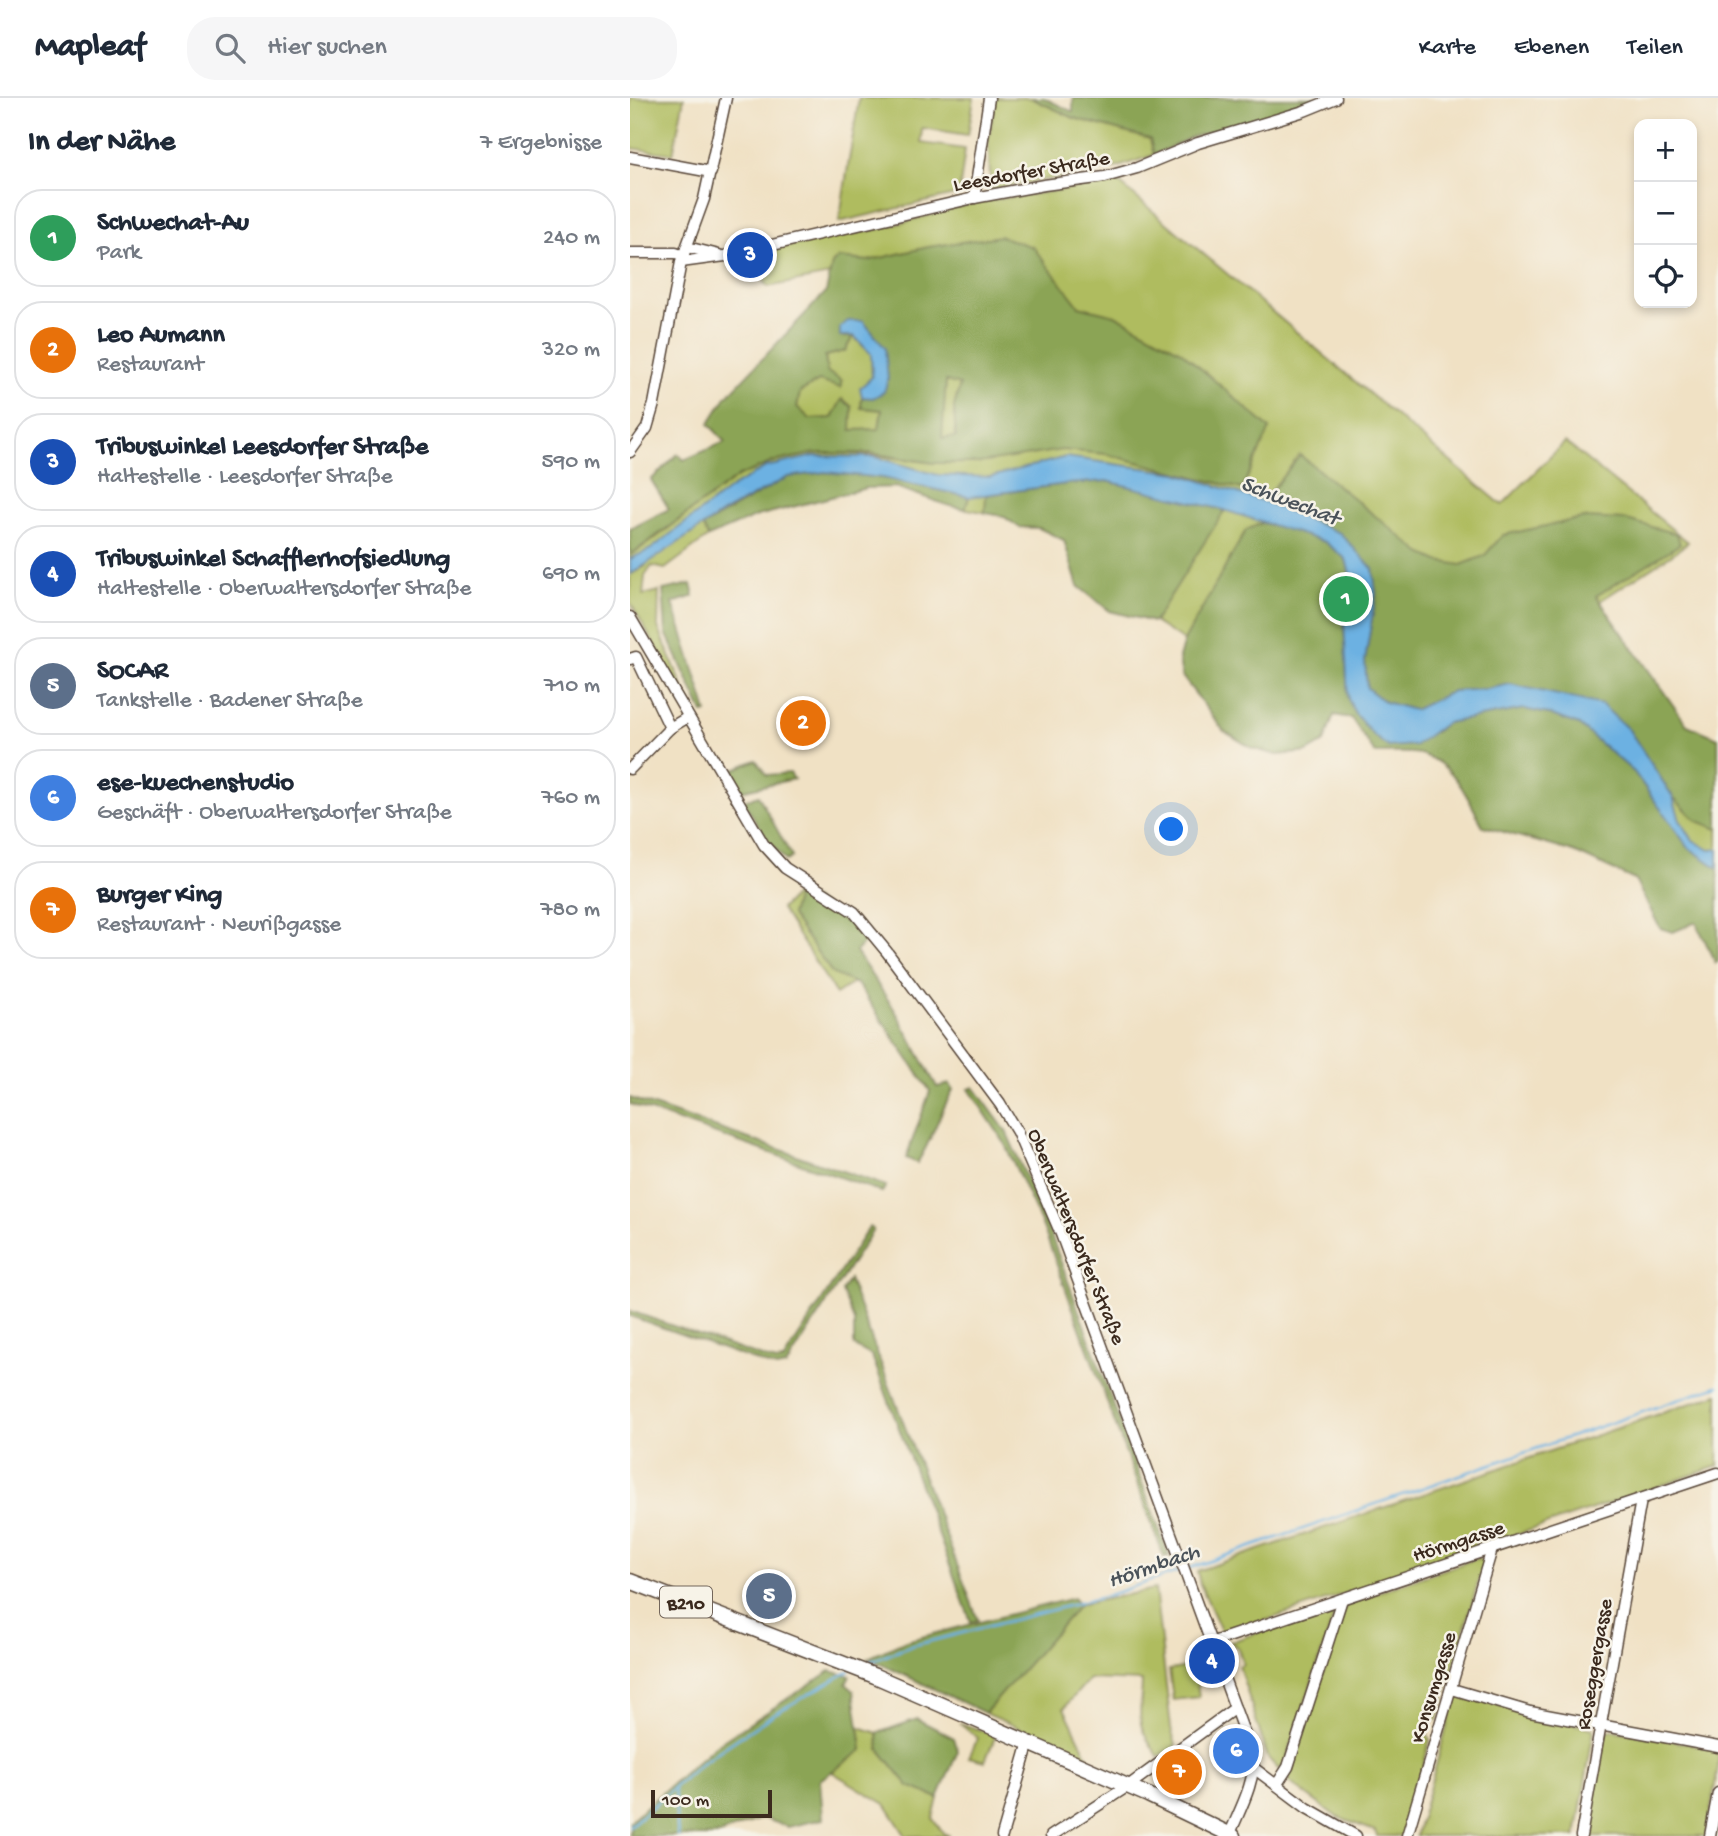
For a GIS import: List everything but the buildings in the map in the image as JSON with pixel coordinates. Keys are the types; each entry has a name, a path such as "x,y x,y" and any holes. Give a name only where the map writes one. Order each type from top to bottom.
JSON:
{"main road":[{"name":"B210","path":"630,1581 868,1672 1128,1786 1231,1836"}],"street":[{"path":"630,452 647,428 654,404 684,255 705,199 726,98"},
{"path":"974,198 989,98"},
{"name":"Leesdorfer Straße","path":"684,255 692,262 725,256 974,198 1105,177 1336,98"},
{"path":"630,157 711,172"},
{"path":"630,253 684,255"},
{"name":"Leesdorfer Straße","path":"684,255 725,256"},
{"name":"Oberwaltersdorfer Straße","path":"630,617 764,845 785,868 855,912 1000,1104 1017,1132 1061,1234 1254,1757 1255,1769"},
{"path":"630,659 636,657 670,728"},
{"path":"630,769 670,728 688,718"},
{"name":"Hörmgasse","path":"1210,1643 1718,1473"},
{"name":"Roseggergasse","path":"1581,1836 1641,1500"},
{"name":"Konsumgasse","path":"1407,1836 1492,1549"},
{"path":"1277,1784 1288,1767 1342,1599"},
{"path":"1452,1689 1530,1712 1718,1747"},
{"path":"1051,1836 1128,1786 1235,1708"},
{"path":"1002,1836 1030,1742"},
{"path":"1231,1836 1255,1769 1307,1808 1356,1836"},
{"path":"1710,1836 1718,1793"}],"green space":[{"path":"630,98 684,98 673,154 630,148"},
{"path":"859,98 974,98 968,135 922,128 921,143 965,149 959,194 839,222"},
{"path":"995,98 1031,98 1074,118 1150,139 1154,155 1115,168 991,189 988,143"},
{"path":"1031,98 1044,98 1073,112 1073,98 1323,98 1192,137 1154,155 1150,139 1074,118"},
{"path":"1118,182 1502,505 1565,442 1688,542 1600,601 1687,725 1718,738 1716,963 1696,922 1673,932 1660,928 1635,880 1574,852 1483,826 1459,782 1442,765 1420,754 1375,753 1351,718 1334,715 1324,742 1307,752 1277,755 1252,748 1224,731 1182,676 1179,658 1184,641 1154,622 1110,611 1078,586 1064,540 1039,528 1019,527 1003,516 947,505 896,487 866,488 757,516 708,537 665,569 652,566 645,576 643,595 659,591 658,627 695,716 630,602 630,575 644,567 630,567 630,555 738,477 761,465 784,458 833,453 937,463 979,463 978,373 920,249 868,261 838,258 832,264 830,275 768,287 764,283 770,249 879,229 977,202"},
{"path":"1000,236 1033,247 1079,306 1115,315 1181,351 1270,429 1242,489 1106,454 1062,450 979,463 933,463 870,453 815,453 773,462 739,476 630,555 630,529 669,509 651,480 678,454 684,460 725,442 709,424 726,397 826,292 832,264 838,258 868,261 928,247","holes":["862,321 884,391 873,398 862,397 861,408 882,410 879,429 851,430 852,407 842,399 832,418 810,419 797,407 800,392 819,381 841,388 841,380 827,372 825,356 845,351 853,336 845,337","946,381 960,385 954,407 956,437 942,438"]},
{"path":"853,336 871,354 872,377 861,388 861,407 882,410 879,429 850,431 852,407 843,399 832,418 810,419 797,407 800,392 819,381 841,380 827,372 825,356 845,351"},
{"path":"946,381 960,384 954,407 956,438 941,438"},
{"path":"1300,455 1421,553 1438,561 1461,565 1484,556 1503,535 1584,518 1627,520 1677,534 1680,544 1596,596 1687,725 1718,738 1718,829 1697,821 1673,797 1629,730 1510,684 1487,689 1453,691 1414,710 1385,702 1367,688 1365,661 1376,594 1373,569 1263,501"},
{"path":"825,472 883,478 969,497 965,509 896,487 866,488 757,516 708,537 703,526 788,477"},
{"path":"1107,481 1225,510 1154,622 1110,611 1078,586 1064,540 1039,528 1019,527 1003,516 985,513 986,495"},
{"path":"1262,523 1325,542 1346,559 1352,582 1344,621 1348,699 1435,732 1446,723 1524,709 1549,714 1579,725 1634,772 1688,847 1718,868 1718,961 1716,963 1696,922 1673,932 1660,928 1635,880 1574,852 1483,826 1459,782 1442,765 1420,754 1375,753 1351,718 1334,715 1324,742 1307,752 1277,755 1252,748 1224,731 1182,676 1179,658 1184,641 1246,530"},
{"path":"691,584 694,596 673,603 707,712 703,713 666,633 663,590"},
{"path":"756,760 767,775 790,773 794,779 740,791 728,772"},
{"path":"758,795 792,857 786,861 768,840 743,801"},
{"path":"798,892 791,915 832,973 854,982 836,994 781,909"},
{"path":"798,892 843,918 865,940 856,952 896,1012 937,1087 950,1084 953,1090 917,1163 906,1158 930,1091 857,984 833,974 791,915"},
{"path":"974,1087 1006,1131 1048,1227 1169,1556 1164,1557 1043,1227 1004,1142 969,1089"},
{"path":"630,1098 886,1186 882,1192 630,1104"},
{"path":"869,1227 873,1230 786,1366 776,1368 630,1316 630,1311 776,1362 783,1361"},
{"path":"849,1279 978,1620 971,1622 872,1356 854,1346 854,1321 842,1291"},
{"path":"1718,1394 1718,1466 1223,1635 1200,1584 1197,1571"},
{"path":"1478,1558 1484,1562 1438,1719 1430,1722 1427,1734 1430,1740 1405,1836 1377,1836 1375,1831 1337,1817 1288,1781 1346,1603"},
{"path":"1155,1589 1171,1728 1176,1745 1159,1757 1145,1736 1140,1720 1142,1681 1089,1679 1064,1708 1089,1759 985,1713 1079,1605"},
{"path":"1073,1598 1079,1605 985,1713 868,1658 906,1641"},
{"path":"1332,1607 1335,1612 1284,1767 1278,1769 1268,1758 1239,1666 1243,1664 1238,1648 1230,1642"},
{"path":"1195,1666 1199,1697 1173,1700 1169,1670"},
{"path":"830,1671 850,1676 846,1684 854,1691 862,1750 820,1780 823,1819 788,1827 763,1818 714,1836 630,1836 630,1821 715,1746"},
{"path":"1456,1694 1594,1729 1576,1836 1416,1836"},
{"path":"917,1719 954,1738 958,1751 938,1798 909,1786 879,1749 878,1733"},
{"path":"959,1723 996,1735 985,1761 969,1757 978,1738"},
{"path":"859,1727 878,1733 879,1749 909,1786 938,1798 933,1819 943,1833 950,1836 906,1836 885,1804 832,1772 862,1750"},
{"path":"1611,1730 1718,1749 1718,1768 1706,1836 1586,1836 1604,1735"}],"water":[{"path":"848,321 863,321 885,348 888,379 884,392 873,398 862,397 860,388 872,377 871,354 854,336 840,336 840,327"},
{"path":"814,456 875,457 938,475 990,477 1066,457 1177,473 1263,501 1340,533 1373,569 1376,594 1365,661 1367,688 1385,702 1414,710 1453,691 1487,689 1510,684 1602,705 1629,730 1673,797 1680,820 1693,840 1710,850 1718,849 1718,868 1688,847 1634,772 1579,725 1549,714 1524,709 1446,723 1415,745 1388,747 1372,734 1356,715 1348,699 1344,621 1352,582 1346,559 1325,542 1224,510 1107,481 969,497 883,478 825,472 788,477 724,512 630,575 630,559 651,549 731,488 766,467"}],"waterway":[{"name":"Hörmbach","path":"1187,1569 1718,1386"},
{"name":"Hörmbach","path":"862,1665 911,1646 1103,1597 1180,1571"},
{"name":"Hörmbach","path":"630,1826 703,1762 774,1714 849,1671"},
{"path":"674,1788 678,1836"}],"place":[{"name":"Tribuswinkel Leesdorfer Straße","path":"750,255"},
{"name":"Schwechat-Au","path":"1346,599"},
{"name":"Leo Aumann","path":"803,723"},
{"name":"SOCAR","path":"769,1596"},
{"name":"Tribuswinkel Schafflerhofsiedlung","path":"1212,1661"},
{"name":"ese-kuechenstudio","path":"1236,1751"},
{"name":"Burger King","path":"1179,1772"}],"water label":[{"name":"Schwechat","path":"1291,499"}]}
